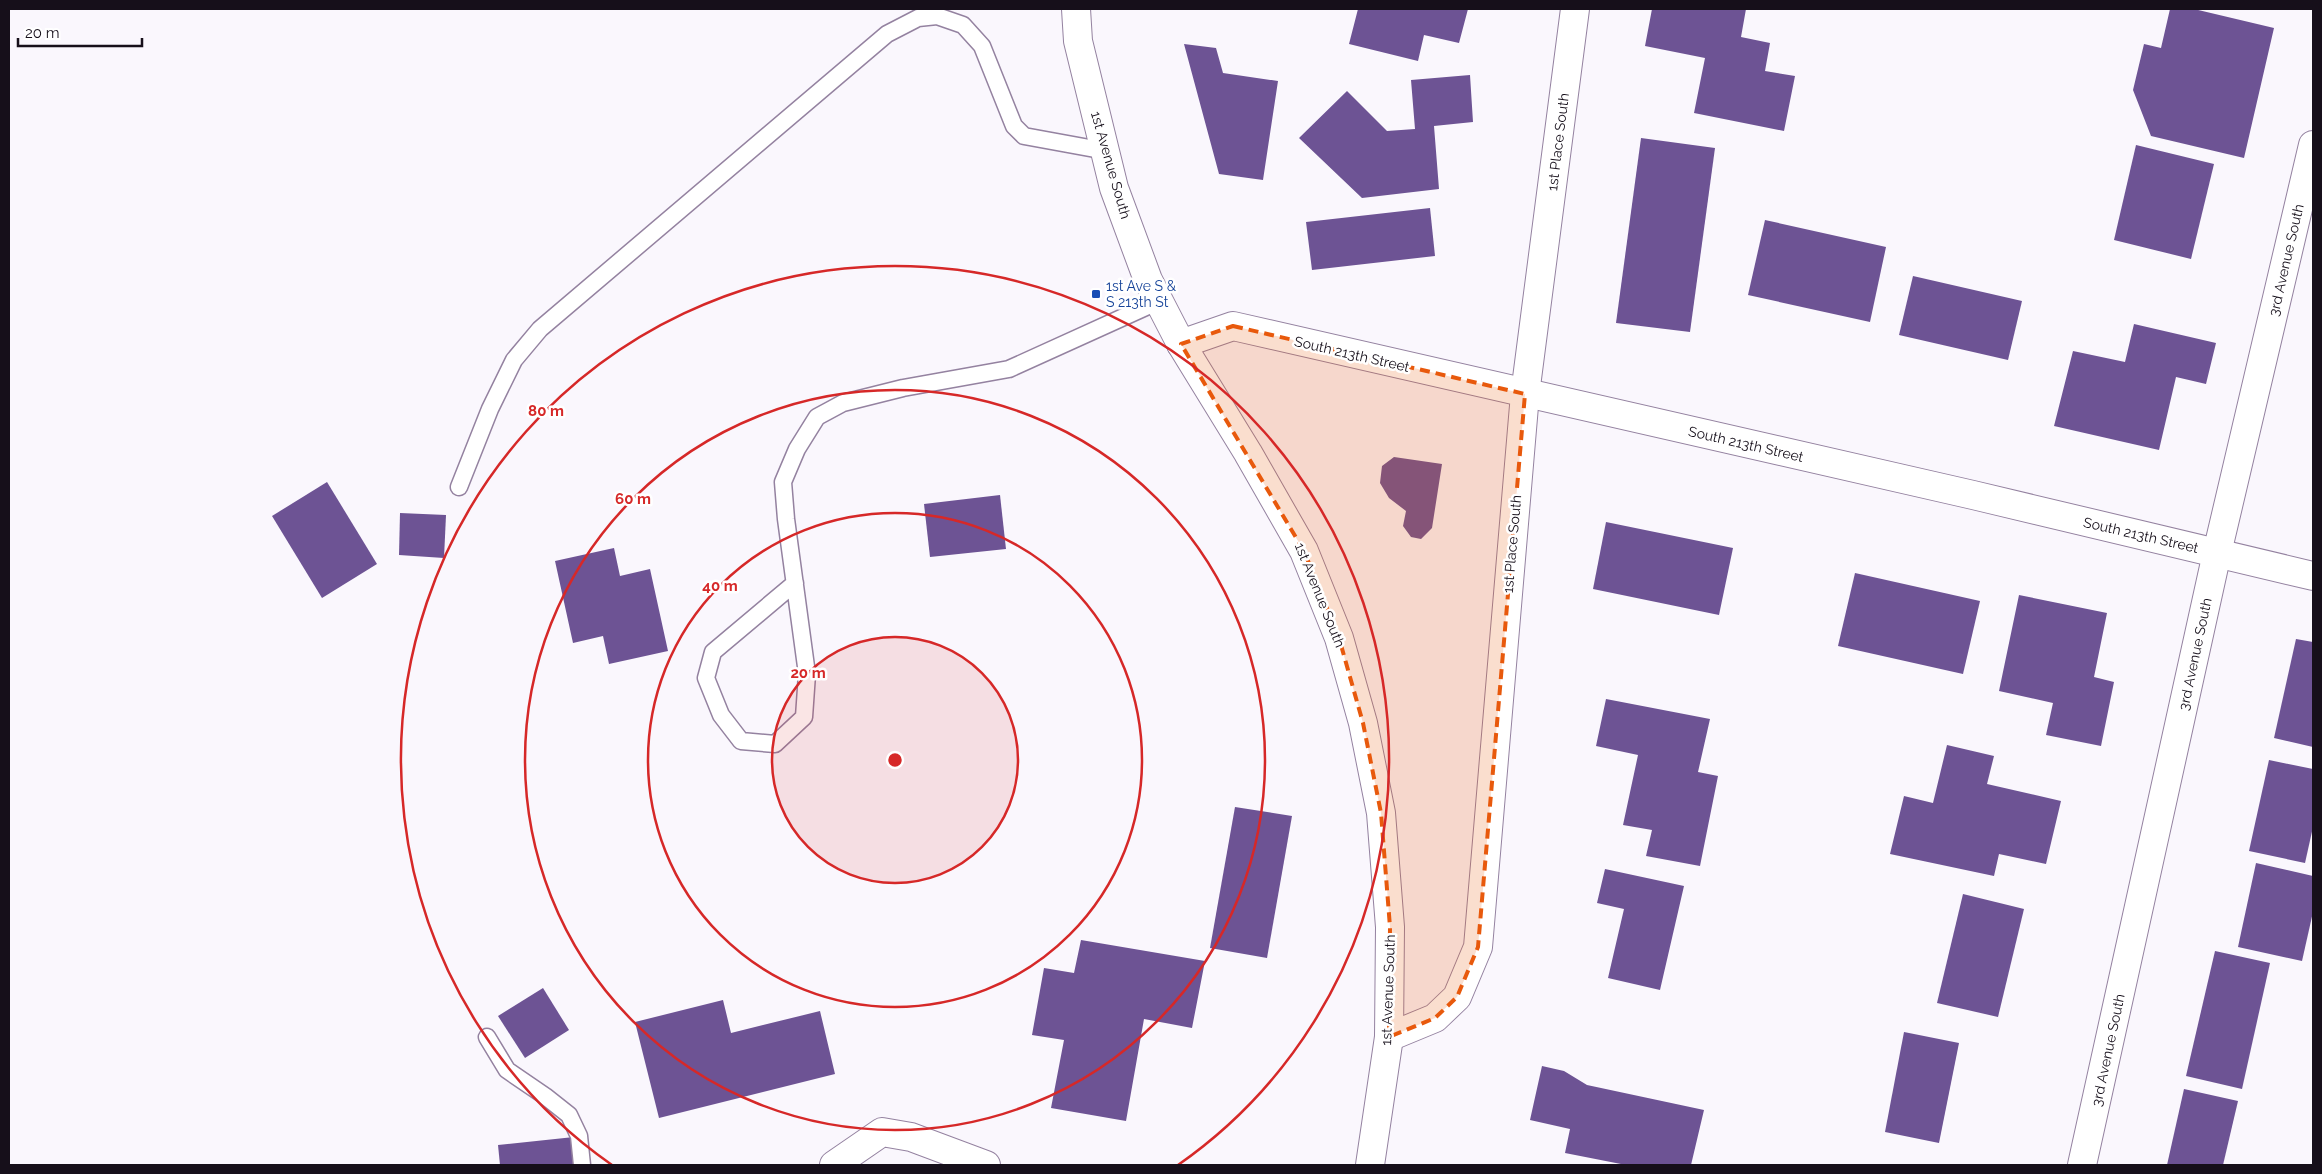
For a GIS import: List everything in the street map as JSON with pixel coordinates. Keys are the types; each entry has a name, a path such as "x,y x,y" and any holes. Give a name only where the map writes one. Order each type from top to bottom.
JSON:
{"street":[{"name":"1st Avenue South","path":"1076,9 1078,41 1114,188 1148,280 1181,344 1248,453 1304,551 1339,638 1363,723 1381,813 1390,927 1389,1037 1370,1165"},
{"name":"1st Place South","path":"1389,1037 1435,1018 1457,997 1478,947 1525,394 1575,9"},
{"name":"3rd Avenue South","path":"2082,1165 2217,553 2313,144"},
{"name":"South 213th Street","path":"1181,344 1233,326 1964,493 2313,576"},
{"path":"834,1165 882,1132 911,1137 986,1165"}],"lane":[{"path":"459,487 490,409 514,360 540,329 887,34 918,18 937,16 963,25 982,46 1014,126 1024,136 1106,151"},
{"path":"795,584 713,652 706,678 721,715 740,741 775,744 804,717 807,674 783,482 797,449 817,417 843,403 903,388 1008,369 1159,301"},
{"path":"488,1038 507,1070 569,1115 579,1136 582,1165"}],"highlighted area":[{"path":"1233,326 1525,394 1478,947 1457,997 1435,1018 1389,1037 1390,927 1381,813 1363,723 1339,638 1304,551 1181,344"}],"building":[{"path":"1358,9 1468,9 1459,43 1424,35 1418,61 1349,44"},
{"path":"1652,9 1746,9 1741,37 1770,43 1765,71 1795,76 1784,131 1694,113 1705,58 1645,46"},
{"path":"2170,9 2194,9 2274,28 2244,158 2151,136 2133,90 2144,44 2161,48"},
{"path":"1184,44 1216,48 1223,73 1278,81 1263,180 1219,174"},
{"path":"1470,75 1473,122 1434,126 1439,189 1362,198 1299,138 1347,91 1387,131 1415,129 1411,80"},
{"path":"1641,138 1715,148 1690,332 1616,323"},
{"path":"2136,145 2214,164 2191,259 2114,240"},
{"path":"1430,208 1435,256 1312,270 1306,222"},
{"path":"1765,220 1886,247 1870,322 1748,295"},
{"path":"1913,276 2022,301 2008,360 1899,335"},
{"path":"2134,324 2216,343 2206,384 2176,377 2159,450 2054,426 2073,351 2125,362"},
{"path":"1394,457 1442,464 1432,528 1421,539 1411,537 1403,526 1406,511 1389,498 1380,483 1382,466"},
{"path":"327,482 377,564 322,598 272,516"},
{"path":"1000,495 1006,549 930,557 924,504"},
{"path":"400,513 446,515 444,558 399,555"},
{"path":"1606,522 1733,548 1719,615 1593,589"},
{"path":"614,548 620,576 650,569 668,651 609,664 603,636 573,643 555,561"},
{"path":"1855,573 1980,601 1963,674 1838,646"},
{"path":"2019,595 2107,613 2094,677 2114,682 2101,746 2046,735 2053,703 1999,691"},
{"path":"2296,639 2313,642 2313,747 2274,738"},
{"path":"1606,699 1710,719 1698,772 1718,776 1700,866 1646,856 1652,830 1623,825 1638,755 1596,746"},
{"path":"1947,745 1994,756 1987,784 2061,801 2046,864 1999,854 1994,876 1890,854 1904,796 1933,803"},
{"path":"2269,760 2313,769 2313,827 2305,863 2249,851"},
{"path":"1235,807 1292,816 1267,958 1210,948"},
{"path":"2256,863 2313,876 2313,912 2302,961 2238,947"},
{"path":"1605,869 1684,886 1660,990 1608,978 1624,909 1597,903"},
{"path":"1963,894 2024,909 1998,1017 1937,1003"},
{"path":"1081,940 1205,961 1192,1028 1144,1019 1126,1121 1051,1108 1064,1040 1032,1035 1044,968 1074,973"},
{"path":"2215,951 2270,963 2242,1089 2186,1076"},
{"path":"543,988 569,1030 525,1058 498,1016"},
{"path":"723,1000 731,1033 820,1011 835,1074 659,1118 635,1022"},
{"path":"1904,1032 1959,1043 1939,1143 1885,1132"},
{"path":"1542,1066 1564,1071 1587,1085 1704,1110 1691,1165 1626,1165 1565,1153 1570,1129 1530,1120"},
{"path":"2184,1089 2238,1101 2223,1165 2167,1165"},
{"path":"574,1137 577,1165 500,1165 498,1145"}],"place":[{"name":"1st Ave S & S 213th St","path":"1096,294"}]}
